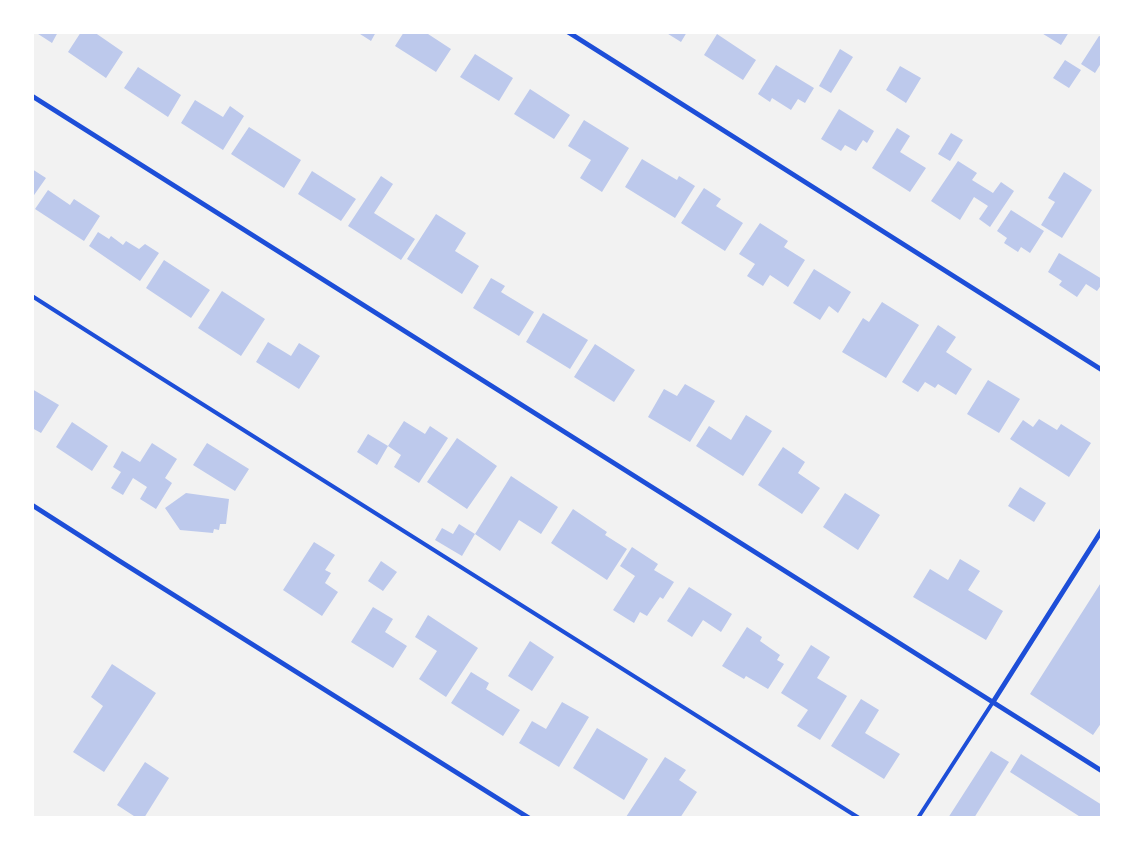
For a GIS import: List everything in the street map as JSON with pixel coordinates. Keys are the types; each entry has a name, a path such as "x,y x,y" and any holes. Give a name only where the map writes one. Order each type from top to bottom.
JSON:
{"street":[{"path":"568,32 1102,370"},
{"path":"32,96 1102,771"},
{"path":"32,505 529,818"},
{"path":"993,702 1102,530"}],"lane":[{"path":"32,296 859,818"},
{"path":"918,818 993,702"}],"building":[{"path":"35,32 58,32 52,43"},
{"path":"81,32 94,32 123,52 106,78 68,52"},
{"path":"357,32 376,32 371,41"},
{"path":"404,32 425,32 451,49 436,72 395,46"},
{"path":"665,32 687,32 681,42"},
{"path":"1040,32 1069,32 1061,45"},
{"path":"717,34 756,60 743,80 704,55"},
{"path":"1099,36 1102,37 1102,66 1100,65 1095,73 1081,64"},
{"path":"840,49 853,57 831,93 819,86"},
{"path":"475,54 513,78 499,101 460,77"},
{"path":"1065,60 1081,70 1069,88 1053,78"},
{"path":"776,65 814,88 805,103 798,99 791,110 772,98 770,102 758,94"},
{"path":"900,66 921,78 906,103 886,90"},
{"path":"138,67 181,95 168,117 124,88"},
{"path":"530,89 570,115 554,139 514,114"},
{"path":"195,100 223,117 230,106 244,116 223,150 181,123"},
{"path":"839,109 874,131 867,143 863,140 856,151 845,145 841,151 821,139"},
{"path":"584,120 629,148 602,192 580,178 591,160 568,146"},
{"path":"249,127 301,160 284,188 231,154"},
{"path":"897,128 910,136 900,152 926,168 910,192 872,168"},
{"path":"951,133 963,140 950,161 938,154"},
{"path":"642,159 677,180 679,176 695,186 675,218 625,187"},
{"path":"958,161 977,173 972,180 993,193 1001,182 1014,191 990,227 979,219 988,206 974,197 960,220 931,201"},
{"path":"32,169 46,178 32,198"},
{"path":"312,171 356,199 341,221 298,194"},
{"path":"1064,172 1092,190 1062,238 1041,225 1055,202 1048,198"},
{"path":"381,176 393,184 374,213 415,239 401,260 348,226"},
{"path":"704,188 721,199 716,206 743,223 725,251 681,223"},
{"path":"48,190 70,205 74,199 100,216 84,241 35,209"},
{"path":"1011,210 1044,231 1030,253 1021,247 1018,252 1004,243 1007,238 997,231"},
{"path":"436,214 466,233 455,251 479,266 462,294 407,259"},
{"path":"760,223 788,241 784,247 805,260 788,287 770,275 763,286 747,276 755,264 739,254"},
{"path":"98,232 109,239 111,236 123,245 126,241 139,249 145,244 159,253 140,281 89,246"},
{"path":"1059,253 1102,279 1102,284 1097,291 1086,284 1077,297 1059,285 1062,281 1048,272"},
{"path":"164,260 210,290 191,318 146,288"},
{"path":"814,269 851,292 838,313 829,306 820,320 793,303"},
{"path":"491,278 505,286 501,292 534,312 519,336 473,308"},
{"path":"222,291 265,319 241,356 198,328"},
{"path":"882,302 919,325 886,378 842,352 863,318 869,322"},
{"path":"543,313 588,340 570,369 526,342"},
{"path":"938,325 956,337 946,352 972,369 956,395 938,384 935,388 925,382 918,392 902,382"},
{"path":"268,342 291,356 299,343 320,356 299,389 256,362"},
{"path":"595,344 635,370 614,402 574,377"},
{"path":"988,380 1020,399 999,433 967,414"},
{"path":"685,384 715,401 690,442 648,417 664,389 677,396"},
{"path":"32,389 59,405 41,433 32,428"},
{"path":"746,415 772,431 743,476 696,446 709,426 731,440"},
{"path":"1039,419 1057,430 1061,424 1091,443 1069,477 1010,439 1023,420 1033,427"},
{"path":"404,421 425,434 430,426 448,438 419,483 394,467 401,455 388,446"},
{"path":"72,422 108,446 92,471 56,447"},
{"path":"368,434 388,446 377,465 357,452"},
{"path":"457,438 497,466 467,509 427,482"},
{"path":"152,443 177,459 165,478 172,483 156,509 140,499 147,487 133,478 123,495 111,488 121,472 113,467 122,451 140,462"},
{"path":"207,443 249,469 235,491 193,465"},
{"path":"783,447 805,462 798,473 820,488 802,514 758,485"},
{"path":"511,476 558,507 541,534 519,520 500,551 475,534"},
{"path":"1020,487 1046,503 1034,522 1008,506"},
{"path":"186,493 229,499 226,524 220,524 219,530 214,529 213,533 180,530 165,508"},
{"path":"845,493 880,515 858,550 823,527"},
{"path":"573,509 607,532 605,535 627,549 607,580 551,543"},
{"path":"459,524 475,534 462,556 435,540 442,528 453,534"},
{"path":"314,542 335,555 325,570 331,573 325,583 338,592 322,616 283,590"},
{"path":"632,547 658,564 654,570 674,582 663,599 660,597 647,616 640,612 634,623 613,610 635,576 620,566"},
{"path":"960,559 980,571 968,590 1003,611 986,640 913,597 930,569 948,580"},
{"path":"381,561 397,572 383,591 368,581"},
{"path":"1102,581 1102,722 1093,735 1030,694"},
{"path":"689,587 732,614 721,632 703,620 692,637 667,621"},
{"path":"373,607 393,619 385,632 407,646 393,668 351,642"},
{"path":"428,615 478,648 446,697 419,679 437,651 415,637"},
{"path":"747,627 762,637 760,641 780,655 777,660 784,664 768,689 746,676 744,679 722,666"},
{"path":"530,641 554,657 532,691 508,676"},
{"path":"811,645 830,657 817,678 847,696 820,740 797,726 808,710 781,693"},
{"path":"112,664 156,693 104,772 73,752 103,706 91,697"},
{"path":"471,672 489,683 486,689 520,710 503,736 451,703"},
{"path":"861,699 879,710 865,733 900,754 884,779 831,746"},
{"path":"562,702 589,717 559,767 519,743 532,721 546,729"},
{"path":"597,728 648,759 624,800 573,768"},
{"path":"991,751 1009,762 974,818 948,818"},
{"path":"1021,754 1102,805 1102,818 1082,818 1010,772"},
{"path":"665,757 686,770 679,780 697,792 680,818 627,818 626,817"},
{"path":"145,762 169,778 144,818 137,818 117,805"}]}
